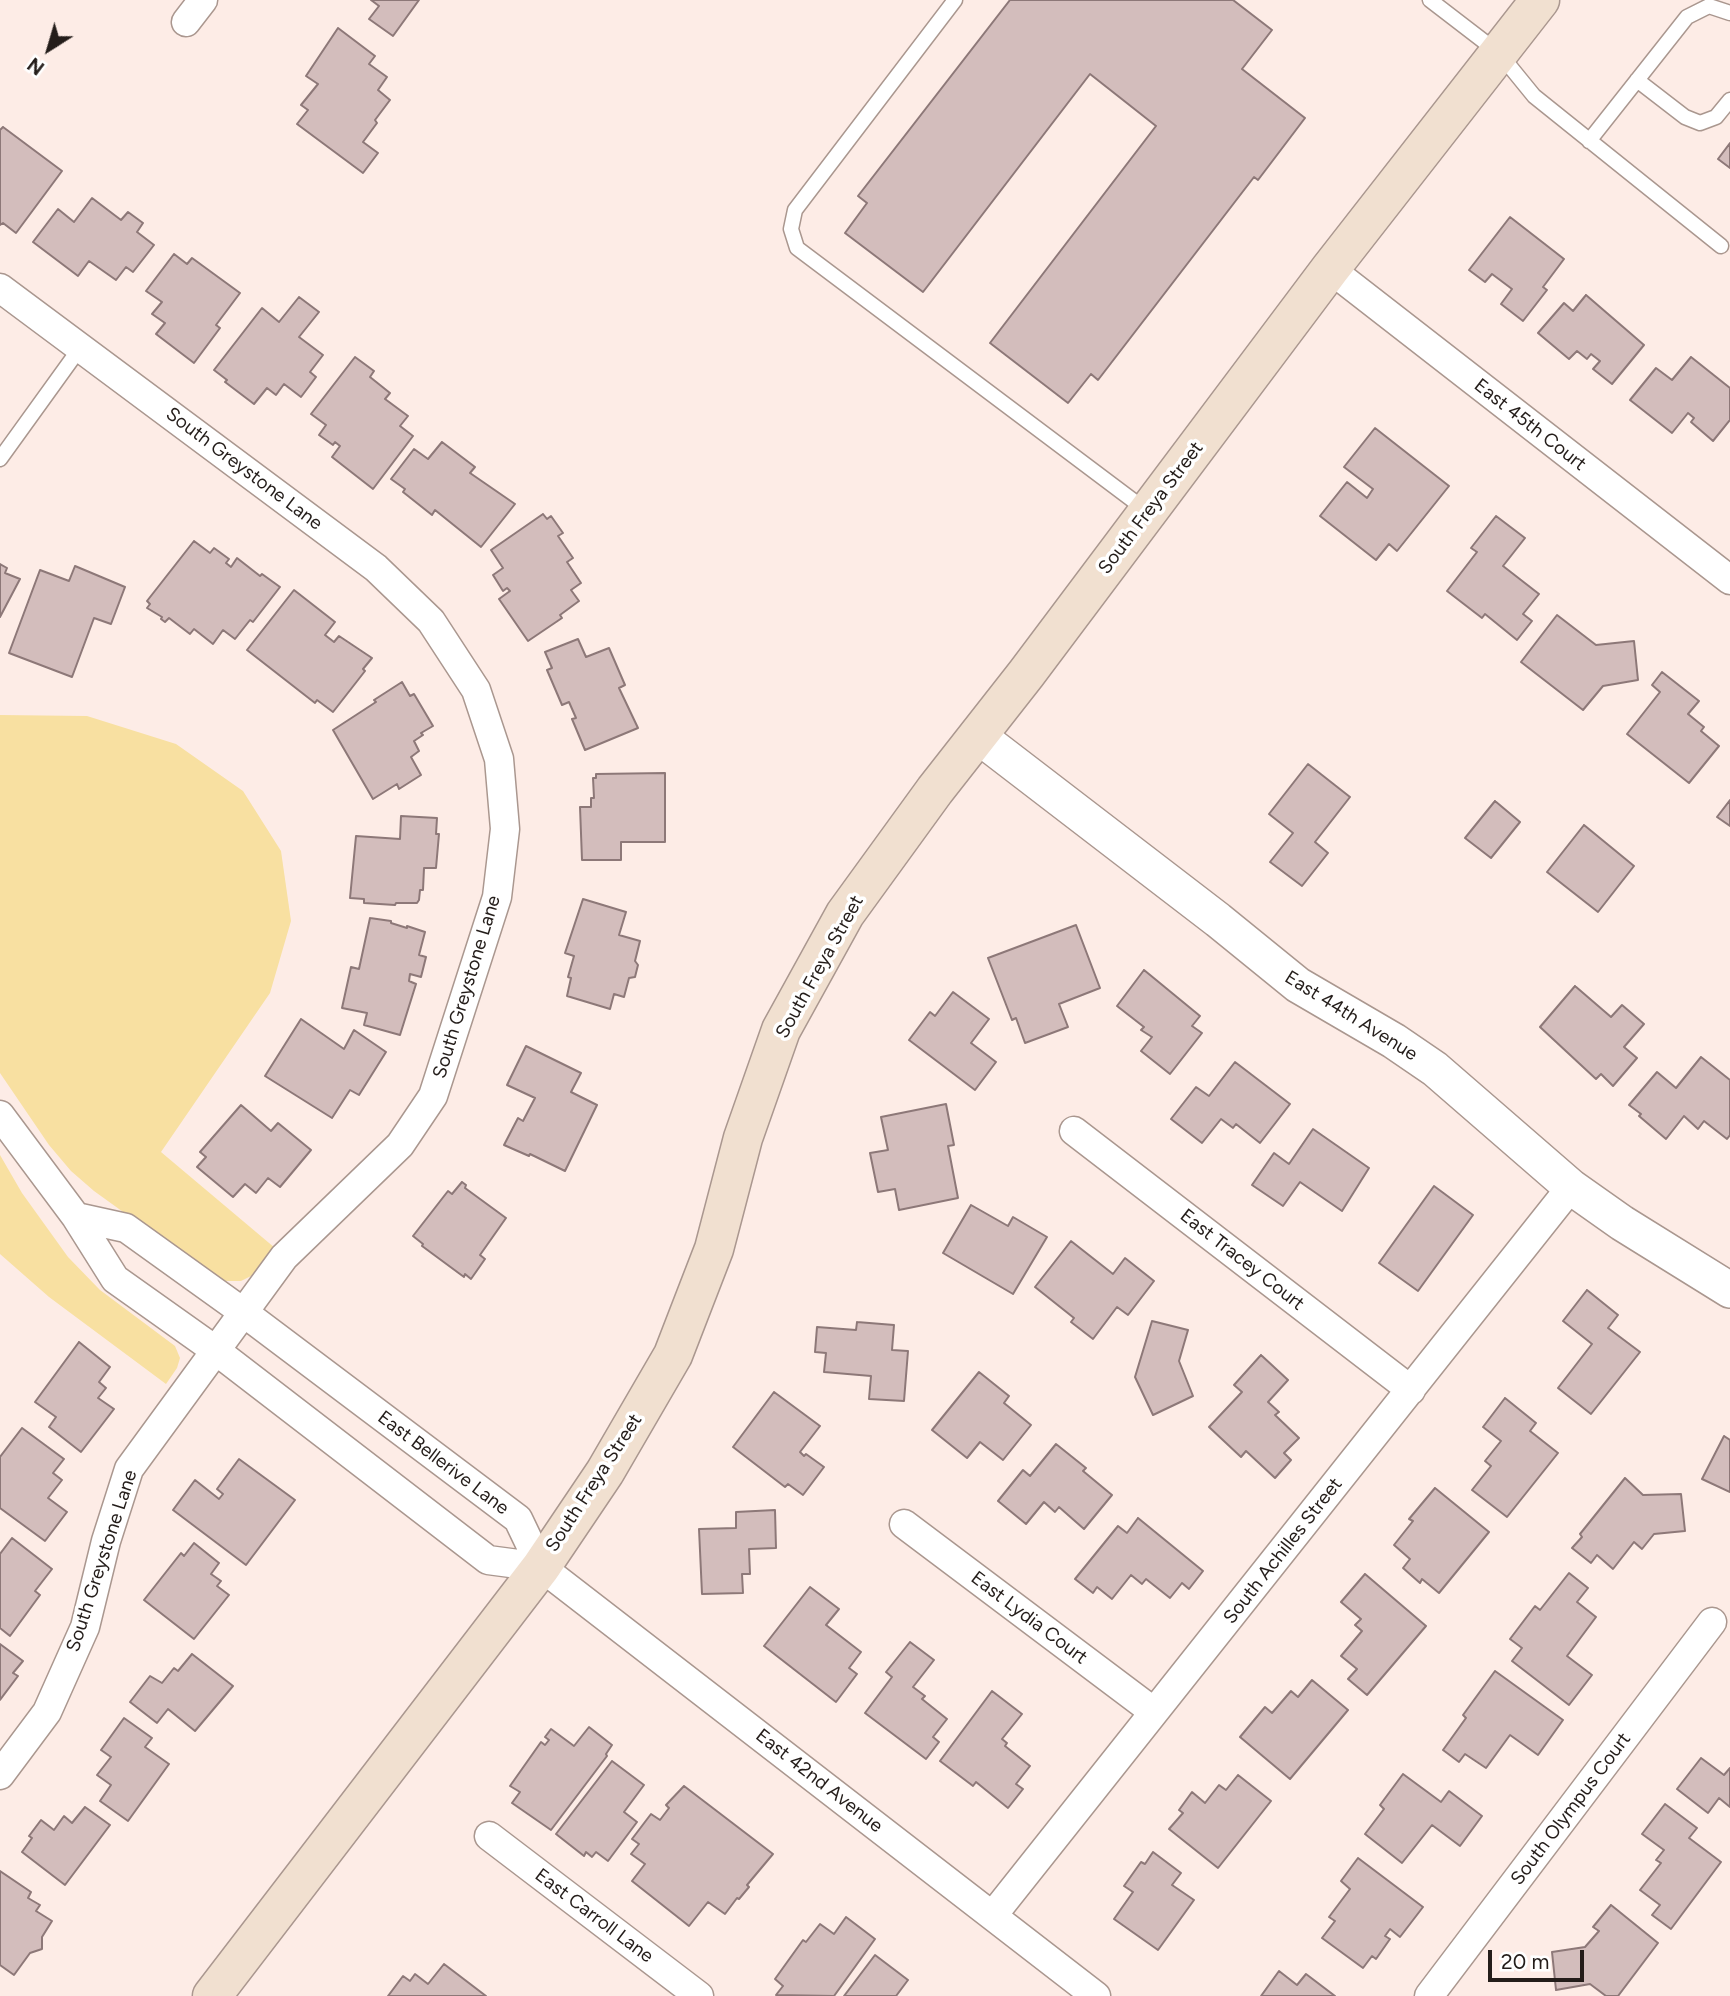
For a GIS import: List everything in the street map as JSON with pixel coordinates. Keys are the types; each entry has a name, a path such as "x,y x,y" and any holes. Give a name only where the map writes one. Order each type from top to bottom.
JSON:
{"main road":[{"name":"South Freya Street","path":"212,1996 541,1567 605,1472 673,1355 714,1249 743,1138 781,1030 845,914 1330,269 1540,0"}],"street":[{"path":"187,22 204,0"},
{"name":"East 45th Court","path":"1330,269 1730,580"},
{"name":"South Greystone Lane","path":"0,288 376,568 431,621 476,690 499,758 505,829 497,897 433,1096 400,1145 284,1257 129,1469 106,1541 85,1627 47,1712 0,1775"},
{"name":"East 44th Avenue","path":"977,735 1218,920 1298,985 1394,1041 1434,1069 1572,1187 1622,1223 1730,1290"},
{"path":"0,1115 76,1217 115,1279 215,1350 488,1560 541,1567"},
{"name":"East Tracey Court","path":"1074,1131 1410,1390"},
{"name":"South Achilles Street","path":"993,1915 1572,1187"},
{"name":"East Bellerive Lane","path":"76,1217 126,1228 243,1312 518,1520 541,1567"},
{"name":"East Lydia Court","path":"904,1524 1154,1712"},
{"name":"East 42nd Avenue","path":"541,1567 1096,1996"},
{"name":"South Olympus Court","path":"1429,1996 1712,1622"},
{"name":"East Carroll Lane","path":"489,1836 699,1996"}],"lane":[{"path":"955,0 795,210 791,229 797,248 1148,512"},
{"path":"1430,0 1499,52 1534,96 1721,246"},
{"path":"1589,141 1687,17 1709,6 1730,13"},
{"path":"1637,80 1685,117 1700,123 1716,117 1730,100"},
{"path":"0,459 80,348"}],"shaded area":[{"path":"0,715 87,716 176,744 243,791 281,851 291,921 270,993 161,1152 275,1248 251,1276 241,1281 219,1281 94,1191 71,1171 49,1145 0,1073"},
{"path":"0,1155 22,1193 68,1257 100,1290 175,1346 180,1358 166,1384 49,1297 0,1254"}],"building":[{"path":"371,0 419,0 393,36 369,19 379,6"},
{"path":"1010,0 1233,0 1272,30 1242,69 1305,118 1258,180 1254,177 1098,380 1091,374 1068,403 990,343 1156,126 1090,74 923,292 845,233 867,203 858,196"},
{"path":"338,28 375,56 369,64 387,77 378,90 390,100 363,142 378,153 363,173 297,124 308,110 301,105 318,84 306,76"},
{"path":"3,127 62,171 16,233 3,223 0,225 0,130"},
{"path":"1730,143 1730,168 1718,159"},
{"path":"92,198 121,220 128,212 143,223 137,232 154,245 133,272 126,267 116,280 89,261 78,276 33,242 58,209 74,222"},
{"path":"1510,217 1564,259 1543,287 1547,290 1523,321 1501,304 1512,289 1492,274 1485,282 1469,270"},
{"path":"174,254 187,264 192,258 240,293 216,325 220,328 194,363 156,334 165,323 152,314 162,302 146,291"},
{"path":"1586,295 1644,345 1612,384 1593,369 1600,361 1591,354 1587,359 1577,351 1569,359 1538,333 1564,303 1573,311"},
{"path":"299,297 319,312 299,337 323,355 310,372 316,377 301,397 284,384 276,395 267,388 254,404 214,370 262,308 279,322"},
{"path":"355,357 374,371 370,377 390,393 385,399 408,416 400,426 413,436 373,489 332,457 340,446 335,442 333,445 319,435 326,425 311,414"},
{"path":"1691,357 1730,388 1730,420 1713,441 1691,422 1694,418 1688,413 1672,433 1630,400 1656,368 1672,380"},
{"path":"1375,428 1449,486 1397,551 1389,544 1376,560 1320,516 1347,482 1367,498 1373,489 1344,467"},
{"path":"442,442 475,467 470,473 515,504 481,547 435,510 432,515 391,479 414,449 428,459"},
{"path":"543,514 547,519 551,516 563,533 558,536 573,558 567,562 581,583 571,590 579,601 560,615 562,618 528,641 499,599 510,591 507,588 503,591 493,575 503,568 491,550"},
{"path":"1496,516 1525,538 1503,566 1539,594 1523,614 1532,621 1517,640 1485,614 1482,618 1447,591 1477,552 1471,548"},
{"path":"194,541 210,553 214,548 229,559 226,563 231,567 237,558 280,587 253,622 250,620 235,639 223,630 213,644 194,629 190,634 169,618 165,622 162,617 147,608 150,604 147,601"},
{"path":"0,564 7,568 5,573 20,579 0,617"},
{"path":"75,566 125,587 111,624 94,618 72,677 9,653 40,570 69,581"},
{"path":"294,590 335,622 325,635 334,642 339,636 372,658 333,712 317,700 315,703 247,650"},
{"path":"1557,615 1596,645 1634,641 1638,680 1603,686 1583,710 1521,662"},
{"path":"578,639 586,657 609,648 625,685 619,688 638,728 585,750 572,719 576,718 569,702 562,705 547,670 552,668 545,652"},
{"path":"1662,672 1699,701 1688,714 1704,727 1701,731 1719,746 1689,783 1627,734 1660,692 1652,685"},
{"path":"402,682 410,696 414,694 433,726 414,741 419,751 411,757 421,775 399,789 397,784 373,799 333,730"},
{"path":"1308,764 1350,797 1315,842 1328,853 1302,886 1270,862 1293,833 1269,814"},
{"path":"665,773 665,842 621,842 621,860 582,860 580,807 591,807 591,798 594,798 593,778 596,778 596,774"},
{"path":"1730,800 1730,826 1717,817"},
{"path":"1495,801 1520,822 1491,858 1465,838"},
{"path":"401,816 437,818 436,834 439,834 436,868 424,868 423,890 420,890 419,900 417,903 395,905 364,903 364,899 350,898 356,836 400,839"},
{"path":"1584,825 1634,866 1598,912 1547,872"},
{"path":"583,899 626,912 619,935 640,941 635,961 638,965 635,977 629,978 624,997 614,994 610,1009 567,996 571,978 568,977 574,956 565,953"},
{"path":"370,918 391,921 425,932 419,955 426,957 421,977 410,974 409,981 416,984 400,1035 364,1025 367,1013 342,1008 351,967 359,969"},
{"path":"1076,925 1100,988 1059,1004 1068,1027 1025,1043 1016,1018 1012,1020 988,958"},
{"path":"1144,970 1200,1016 1192,1026 1202,1033 1170,1074 1141,1051 1152,1037 1141,1030 1144,1027 1117,1006"},
{"path":"1575,986 1611,1017 1622,1005 1644,1024 1624,1047 1637,1058 1613,1086 1601,1074 1596,1079 1540,1027"},
{"path":"953,992 989,1019 971,1043 996,1062 975,1090 909,1040 930,1012 935,1016"},
{"path":"301,1019 344,1049 354,1030 386,1052 359,1095 350,1090 332,1118 265,1076"},
{"path":"526,1046 581,1073 571,1092 597,1105 565,1171 504,1145 518,1118 523,1121 535,1098 507,1085"},
{"path":"1701,1057 1730,1080 1730,1135 1727,1139 1704,1121 1698,1129 1684,1116 1666,1139 1629,1105 1657,1072 1676,1088"},
{"path":"1235,1062 1290,1104 1260,1143 1236,1124 1233,1128 1221,1119 1202,1143 1171,1119 1196,1087 1209,1096"},
{"path":"946,1104 954,1145 948,1146 958,1198 899,1210 895,1189 878,1192 870,1153 888,1150 881,1117"},
{"path":"241,1105 271,1131 278,1123 311,1150 280,1187 268,1178 256,1193 245,1184 233,1197 197,1167 206,1157 200,1152"},
{"path":"1313,1129 1369,1168 1342,1211 1300,1182 1283,1206 1252,1185 1274,1153 1289,1164"},
{"path":"462,1182 466,1185 465,1188 506,1218 480,1255 485,1259 471,1279 465,1274 464,1277 422,1246 413,1236 448,1191 452,1194"},
{"path":"1434,1186 1473,1215 1418,1291 1379,1263"},
{"path":"971,1205 1008,1226 1013,1217 1047,1237 1013,1294 943,1253"},
{"path":"1071,1241 1113,1274 1125,1258 1154,1281 1128,1315 1117,1307 1093,1339 1071,1322 1074,1318 1035,1287"},
{"path":"1587,1290 1618,1315 1608,1328 1640,1352 1591,1414 1558,1388 1592,1344 1563,1321"},
{"path":"1152,1321 1188,1330 1179,1361 1193,1396 1153,1415 1135,1377"},
{"path":"857,1322 894,1325 892,1350 908,1351 904,1401 869,1399 871,1376 824,1372 826,1353 815,1352 817,1327 856,1330"},
{"path":"79,1342 110,1367 99,1382 106,1388 98,1398 114,1409 81,1452 49,1427 56,1417 35,1402"},
{"path":"1261,1355 1288,1380 1268,1402 1279,1412 1275,1415 1299,1438 1284,1453 1291,1460 1275,1478 1246,1451 1241,1457 1209,1427 1242,1392 1234,1385"},
{"path":"979,1372 1009,1396 1004,1403 1031,1425 1003,1460 980,1442 967,1458 932,1430"},
{"path":"774,1392 820,1426 800,1452 824,1467 803,1495 788,1484 785,1487 733,1447"},
{"path":"1505,1398 1536,1423 1530,1431 1558,1453 1507,1517 1472,1490 1491,1466 1485,1461 1501,1441 1483,1427"},
{"path":"22,1428 64,1459 53,1473 62,1480 48,1498 67,1512 45,1541 0,1508 0,1457"},
{"path":"1724,1436 1730,1440 1730,1492 1702,1479"},
{"path":"1056,1444 1086,1468 1083,1471 1112,1495 1084,1529 1059,1507 1055,1512 1044,1502 1026,1524 998,1501 1023,1470 1030,1476"},
{"path":"239,1459 295,1500 246,1565 173,1510 195,1480 219,1499 223,1494 217,1489"},
{"path":"1625,1478 1643,1495 1681,1494 1685,1531 1654,1534 1642,1549 1634,1542 1613,1569 1597,1555 1591,1563 1572,1548"},
{"path":"1435,1488 1489,1532 1439,1593 1422,1579 1420,1583 1403,1568 1410,1559 1394,1545 1413,1521 1409,1519"},
{"path":"775,1510 776,1548 749,1549 750,1574 742,1574 743,1593 702,1594 699,1529 736,1528 736,1512"},
{"path":"1138,1518 1203,1571 1189,1589 1182,1583 1170,1598 1146,1579 1142,1584 1131,1575 1112,1599 1097,1587 1093,1593 1075,1579 1118,1526 1127,1533"},
{"path":"12,1538 52,1569 35,1591 40,1595 10,1636 0,1628 0,1554"},
{"path":"194,1543 219,1563 211,1574 221,1581 217,1586 229,1595 194,1639 144,1600 181,1553 184,1556"},
{"path":"1569,1573 1588,1588 1577,1602 1596,1617 1567,1656 1592,1675 1569,1705 1512,1661 1522,1648 1510,1639 1535,1606 1540,1610"},
{"path":"1365,1574 1426,1626 1367,1695 1348,1679 1357,1669 1341,1656 1362,1631 1355,1625 1361,1619 1341,1602"},
{"path":"810,1587 839,1609 826,1625 861,1652 849,1668 857,1674 836,1702 764,1646"},
{"path":"910,1642 934,1660 913,1687 925,1696 922,1699 947,1719 933,1737 939,1742 926,1759 865,1713 892,1677 886,1672"},
{"path":"0,1644 23,1661 13,1673 18,1676 0,1700"},
{"path":"192,1654 233,1686 195,1731 168,1709 157,1723 130,1702 150,1676 162,1683 174,1668 178,1671"},
{"path":"1495,1671 1563,1720 1538,1755 1510,1735 1486,1768 1465,1754 1459,1762 1443,1750 1466,1718 1463,1715"},
{"path":"1312,1680 1348,1710 1290,1779 1240,1737 1265,1707 1272,1713 1291,1691 1298,1697"},
{"path":"992,1691 1022,1714 1002,1739 1007,1743 1005,1746 1030,1766 1016,1784 1023,1789 1008,1808 976,1782 973,1786 940,1761"},
{"path":"124,1718 152,1738 145,1747 169,1764 128,1821 100,1801 111,1785 97,1775 111,1757 101,1750"},
{"path":"589,1727 612,1745 607,1756 551,1830 512,1803 520,1792 510,1786 541,1742 545,1745 549,1740 545,1737 551,1729 574,1746"},
{"path":"1701,1758 1724,1775 1730,1768 1730,1807 1719,1798 1708,1813 1677,1789"},
{"path":"612,1761 644,1785 624,1812 637,1822 608,1861 596,1852 592,1857 586,1852 584,1856 556,1834"},
{"path":"1403,1774 1441,1802 1449,1791 1482,1816 1460,1846 1432,1825 1402,1863 1365,1834 1384,1809 1380,1805"},
{"path":"1238,1775 1271,1801 1218,1868 1169,1829 1183,1813 1179,1810 1192,1792 1205,1803 1219,1785 1226,1790"},
{"path":"684,1786 773,1854 725,1914 708,1902 689,1926 632,1881 645,1864 631,1854 639,1844 632,1839 651,1814 660,1820 669,1808 666,1805"},
{"path":"1665,1804 1697,1828 1689,1838 1721,1862 1671,1929 1652,1915 1660,1905 1640,1890 1661,1863 1656,1860 1664,1850 1642,1834"},
{"path":"85,1807 110,1825 65,1885 22,1852 32,1838 29,1836 41,1820 54,1830 64,1816 72,1823"},
{"path":"1153,1852 1181,1873 1172,1885 1194,1900 1158,1950 1114,1919 1133,1892 1124,1886 1141,1862 1145,1864"},
{"path":"1358,1858 1423,1907 1400,1937 1390,1929 1385,1936 1390,1939 1376,1959 1372,1956 1363,1968 1322,1938 1335,1921 1329,1917 1350,1889 1341,1881"},
{"path":"0,1871 31,1892 28,1898 40,1905 36,1911 52,1921 42,1937 42,1949 30,1953 14,1975 0,1965"},
{"path":"1611,1905 1658,1943 1618,1996 1606,1996 1590,1984 1556,1990 1552,1952 1585,1947 1599,1931 1593,1927"},
{"path":"846,1917 875,1939 834,1996 776,1995 783,1986 775,1979 803,1940 806,1942 820,1924 834,1934"},
{"path":"875,1955 908,1980 896,1996 844,1996"},
{"path":"444,1964 486,1996 388,1996 403,1976 410,1981 415,1974 428,1984"},
{"path":"1279,1971 1297,1985 1306,1974 1335,1996 1261,1996"}]}
